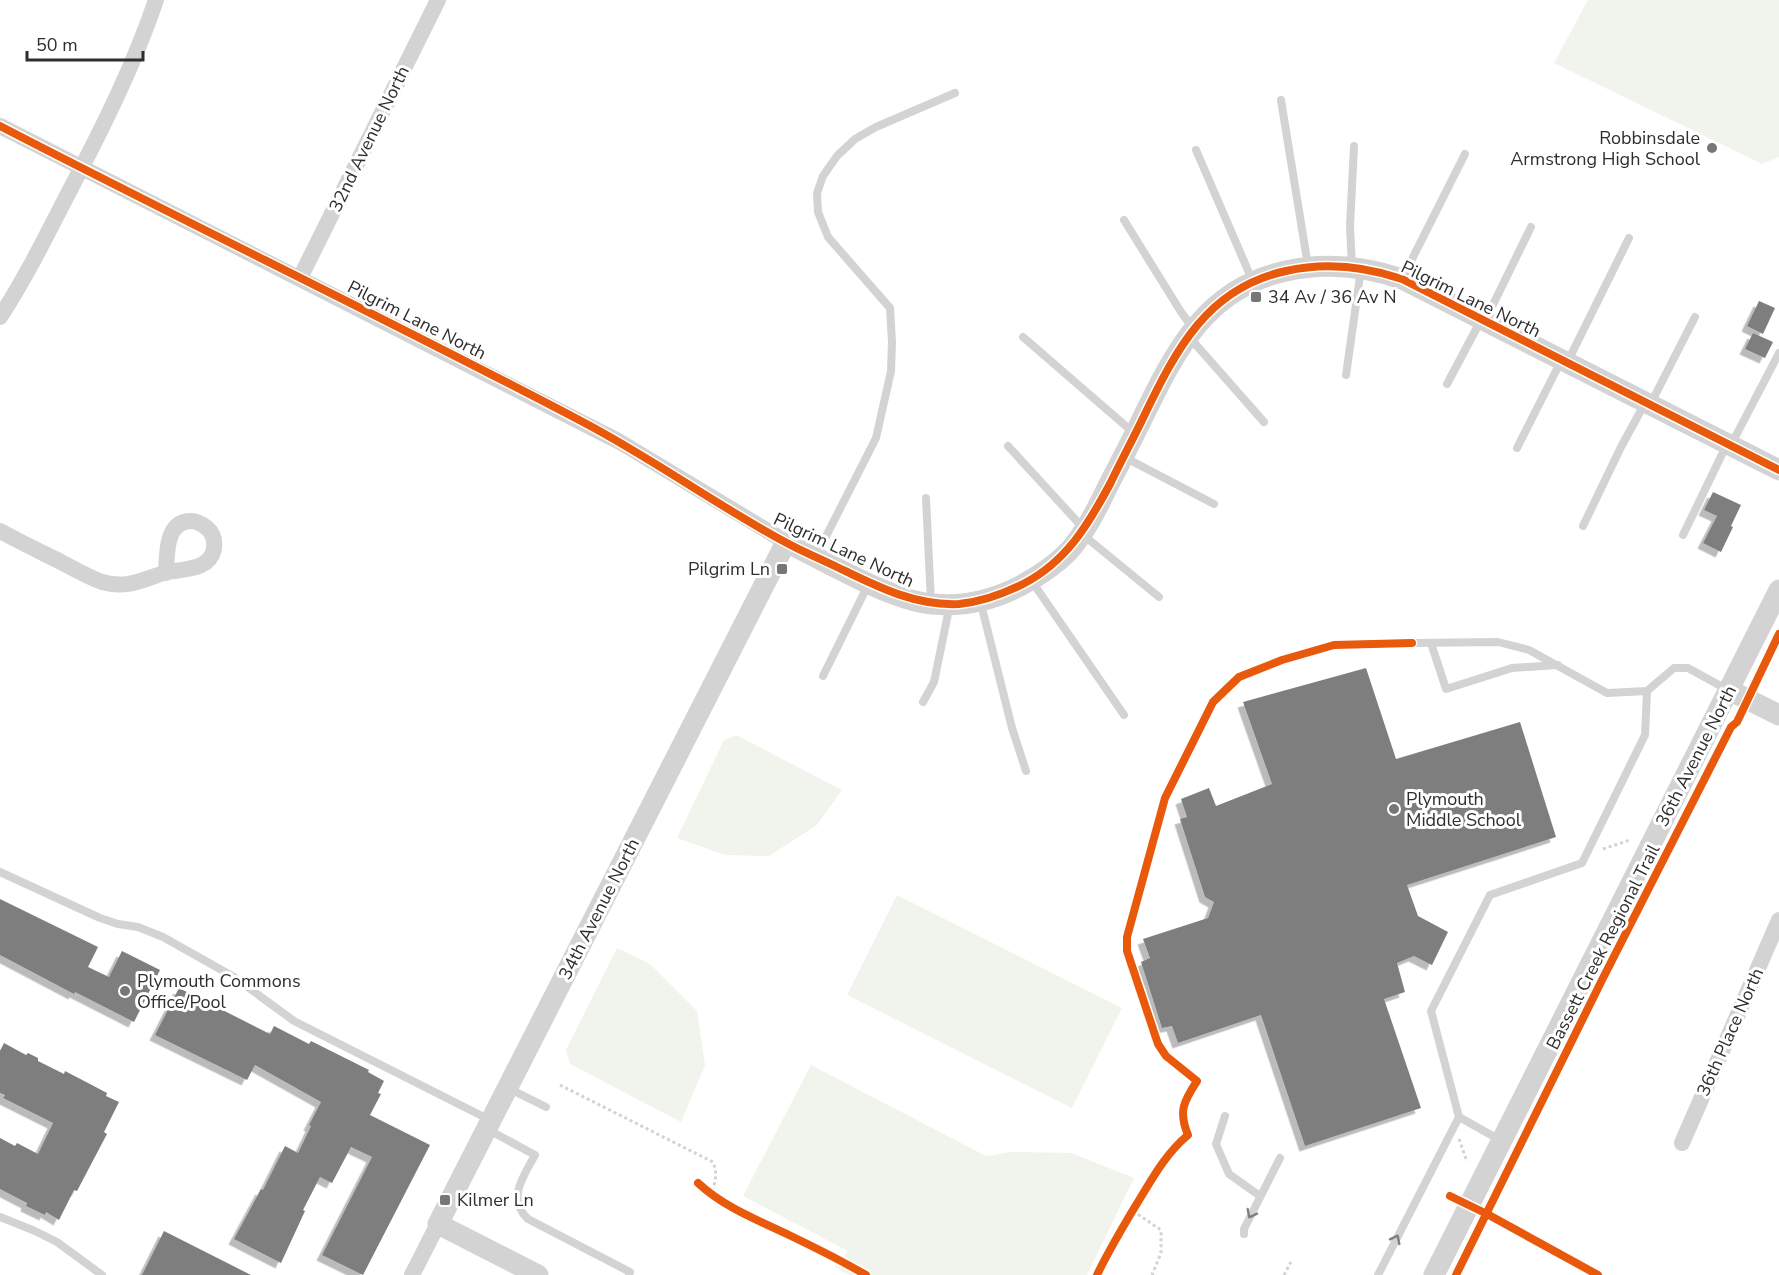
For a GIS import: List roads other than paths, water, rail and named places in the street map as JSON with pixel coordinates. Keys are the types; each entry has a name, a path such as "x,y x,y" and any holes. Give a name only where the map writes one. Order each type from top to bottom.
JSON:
{"street":[{"path":"0,317 22,281 81,168 142,42 156,0"},
{"name":"32nd Avenue North","path":"300,278 438,0"},
{"name":"Pilgrim Lane North","path":"0,126 620,442 786,542 815,557 900,596 940,604 964,603 996,597 1031,580 1054,564 1067,552 1083,531 1135,435 1168,366 1191,332 1212,309 1233,293 1274,273 1308,266 1330,265 1380,271 1402,279 1779,470"},
{"path":"0,531 104,582 122,584 144,582 166,573"},
{"name":"34th Avenue North","path":"412,1275 786,542"},
{"name":"36th Avenue North","path":"1434,1275 1779,590"},
{"path":"1729,690 1779,715"},
{"name":"36th Place North","path":"1682,1143 1779,920"},
{"path":"438,1224 538,1275"}],"lane":[{"path":"815,557 876,438 891,370 892,342 890,308 828,237 818,212 818,193 823,176 837,156 855,139 876,127 954,93"},
{"path":"1281,100 1308,266"},
{"path":"1346,375 1356,268 1350,226 1354,146"},
{"path":"1196,150 1253,282"},
{"path":"1402,279 1466,154"},
{"path":"1124,220 1191,332 1264,422"},
{"path":"1447,384 1531,227"},
{"path":"1517,448 1629,238"},
{"path":"1583,526 1621,447 1648,404 1695,317"},
{"path":"1023,337 1135,435"},
{"path":"1683,535 1779,353"},
{"path":"1008,446 1083,531 1159,597"},
{"path":"1123,457 1214,504"},
{"path":"923,702 934,682 940,604 926,498"},
{"path":"1031,580 1124,715"},
{"path":"823,676 869,582"},
{"path":"980,600 1012,728 1026,771"},
{"path":"1412,643 1498,642 1529,650 1607,693 1647,691 1674,668 1688,668 1729,690"},
{"path":"1431,643 1446,689 1512,668 1558,665"},
{"path":"1378,1275 1459,1117 1431,1011 1490,895 1582,863 1645,735 1647,691"},
{"path":"0,872 100,918 138,927 164,937 234,977 294,1021 489,1125 535,1155 517,1192 521,1213 528,1219 630,1272 629,1275"},
{"path":"508,1088 546,1107"},
{"path":"1225,1116 1216,1143 1229,1174 1260,1196"},
{"path":"1459,1117 1502,1142"},
{"path":"1244,1234 1244,1229 1280,1158"},
{"path":"0,1217 57,1242 102,1275"}],"place":[{"name":"Robbinsdale Armstrong High School","path":"1712,148"},
{"name":"34 Av / 36 Av N","path":"1256,297"},
{"name":"Pilgrim Ln","path":"782,569"},
{"name":"Plymouth Middle School","path":"1394,809"},
{"name":"Plymouth Commons Office/Pool","path":"125,991"},
{"name":"Kilmer Ln","path":"445,1200"}]}
